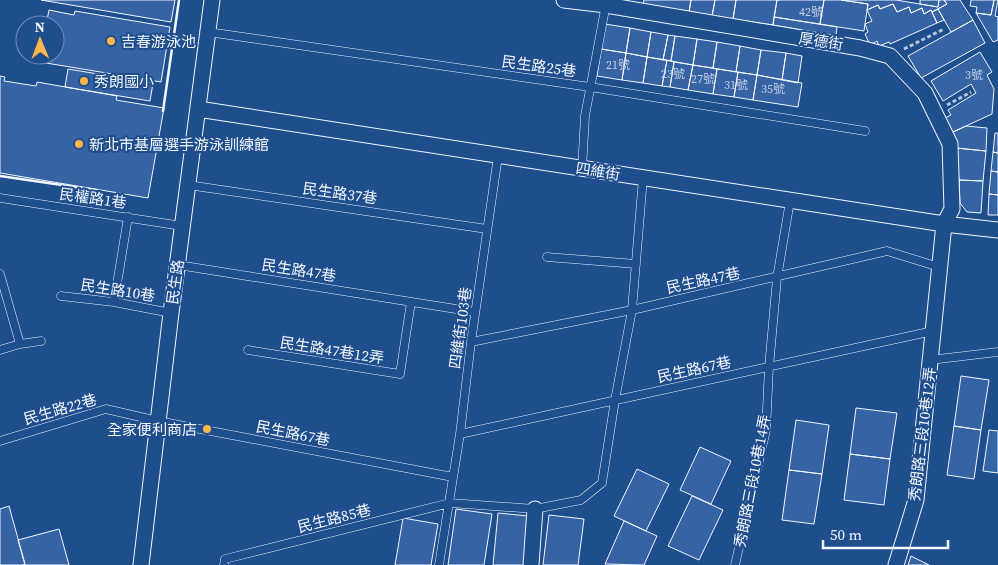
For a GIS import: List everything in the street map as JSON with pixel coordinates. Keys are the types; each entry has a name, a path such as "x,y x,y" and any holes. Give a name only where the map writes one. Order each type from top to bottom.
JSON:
{"street":[{"name":"民生路","path":"141,565 171,312 212,0"},
{"name":"厚德街","path":"564,0 606,3 860,48 890,56"},
{"path":"890,56 925,93 950,144 952,209 944,224"},
{"name":"四維街","path":"198,109 944,224 998,230"},
{"name":"秀朗路三段10巷12弄","path":"896,565 916,500 944,224"},
{"path":"531,565 535,509"}],"lane":[{"path":"582,169 585,116 606,3"},
{"name":"民生路25巷","path":"208,32 590,87 865,131"},
{"name":"四維街103巷","path":"450,503 498,156"},
{"name":"民生路85巷","path":"225,562 450,503 535,509 581,500 602,483 632,310 643,178"},
{"name":"民生路37巷","path":"188,185 487,229"},
{"name":"民權路1巷","path":"0,198 182,226"},
{"name":"秀朗路三段10巷14弄","path":"734,565 766,430 769,367 777,278 790,200"},
{"path":"114,302 128,217"},
{"name":"民生路47巷","path":"471,342 632,310 888,251 939,267"},
{"path":"548,257 636,264"},
{"name":"民生路47巷","path":"178,265 475,312"},
{"path":"0,274 20,344"},
{"name":"民生路10巷","path":"61,296 114,302 171,312"},
{"name":"民生路47巷12弄","path":"248,350 400,374 411,302"},
{"name":"民生路67巷","path":"460,434 933,331"},
{"path":"0,350 20,344 41,341"},
{"path":"930,360 998,352"},
{"name":"民生路22巷","path":"0,441 106,409 158,421"},
{"name":"民生路67巷","path":"158,421 453,477"},
{"path":"439,565 450,503"}],"path":[{"path":"890,56 944,29"},
{"path":"934,112 971,92"}],"building":[{"path":"41,0 175,0 171,22"},
{"path":"644,0 691,0 689,12 643,5"},
{"path":"691,0 715,0 712,16 689,12"},
{"path":"715,0 736,0 733,19 712,16"},
{"path":"736,0 777,0 773,25 733,19"},
{"path":"777,0 824,0 820,24 774,17"},
{"path":"824,0 841,0 868,4 864,31 820,24"},
{"path":"841,0 896,0 938,7 939,0 944,0 947,4 924,14 922,8 911,13 909,7 897,12 893,4 880,9 878,5 867,10 868,4"},
{"path":"920,0 939,0 938,7 920,4"},
{"path":"944,0 960,0 973,20 951,32 938,9 947,4"},
{"path":"971,0 994,0 991,15 976,13 977,7 970,6"},
{"path":"994,0 998,0 995,16 998,17 998,40 993,42 976,13 991,15"},
{"path":"893,4 897,12 909,7 911,13 922,8 924,14 931,10 937,23 890,44 889,42 879,46 877,41 870,45 865,34 868,32 865,24 872,21 867,10 878,5 880,9"},
{"path":"938,9 944,20 937,23 932,12"},
{"name":"吉春游泳池","path":"49,10 74,15 75,11 170,27 161,82 58,65 65,65 65,15 48,15"},
{"path":"774,17 837,27 836,36 773,25"},
{"path":"973,20 985,43 921,78 908,56"},
{"path":"605,24 630,28 626,53 601,49"},
{"path":"630,28 651,32 647,57 626,53"},
{"path":"651,32 668,35 663,60 647,57"},
{"path":"668,35 675,36 671,61 663,60"},
{"path":"675,36 697,39 693,65 671,61"},
{"path":"697,39 717,42 713,68 693,65"},
{"path":"717,42 740,46 736,72 713,68"},
{"path":"740,46 761,50 757,75 736,72"},
{"path":"601,49 626,53 622,80 597,76"},
{"path":"761,50 786,53 782,80 757,75"},
{"path":"980,52 992,72 987,75 994,89 992,114 953,132 945,118 951,115 948,110 976,93 971,84 943,101 931,81"},
{"path":"626,53 647,57 643,83 622,80"},
{"path":"786,53 802,56 798,83 782,80"},
{"path":"647,57 667,60 662,86 643,83"},
{"path":"667,60 674,62 670,87 662,86"},
{"path":"674,62 693,65 688,90 670,87"},
{"path":"693,65 717,69 713,94 688,90"},
{"path":"68,69 153,83 150,101 65,87"},
{"path":"717,69 738,72 734,97 713,94"},
{"path":"738,72 757,75 753,100 734,97"},
{"path":"757,75 802,83 798,107 753,100"},
{"name":"新北市基層選手游泳訓練館","path":"0,76 5,77 4,81 36,86 37,82 117,96 116,100 164,108 148,198 0,173"},
{"path":"966,126 987,128 986,151 956,148 953,132"},
{"path":"995,133 998,133 998,153 993,152"},
{"path":"956,148 986,151 983,181 959,180"},
{"path":"993,152 998,153 998,172 991,171"},
{"path":"991,171 998,172 998,195 989,194"},
{"path":"959,180 983,181 981,213 967,212 960,203"},
{"path":"989,194 998,195 998,215 988,215"},
{"path":"961,376 989,380 981,430 954,426"},
{"path":"856,408 897,413 890,459 850,454"},
{"path":"796,420 829,425 822,474 789,470"},
{"path":"954,426 981,430 974,479 947,475"},
{"path":"989,430 998,431 998,473 983,471"},
{"path":"700,447 731,461 711,504 680,490"},
{"path":"850,454 890,459 884,505 844,500"},
{"path":"637,469 669,484 646,531 614,516"},
{"path":"789,470 822,474 814,524 782,520"},
{"path":"692,496 723,510 699,560 668,546"},
{"path":"9,506 25,564 22,565 0,565 0,509"},
{"path":"456,509 492,514 484,565 448,565"},
{"path":"498,513 528,516 524,565 493,565"},
{"path":"549,515 584,519 578,565 543,565"},
{"path":"403,518 438,524 431,565 395,565"},
{"path":"624,521 657,536 644,565 605,564"},
{"path":"59,529 69,565 25,565 18,540"},
{"path":"911,556 929,565 908,565"}],"wall":[{"path":"163,111 179,0"},
{"path":"0,176 96,190"}],"place":[{"name":"吉春游泳池","path":"111,41"},
{"name":"秀朗國小","path":"84,81"},
{"name":"新北市基層選手游泳訓練館","path":"79,144"},
{"name":"全家便利商店","path":"207,429"}]}
